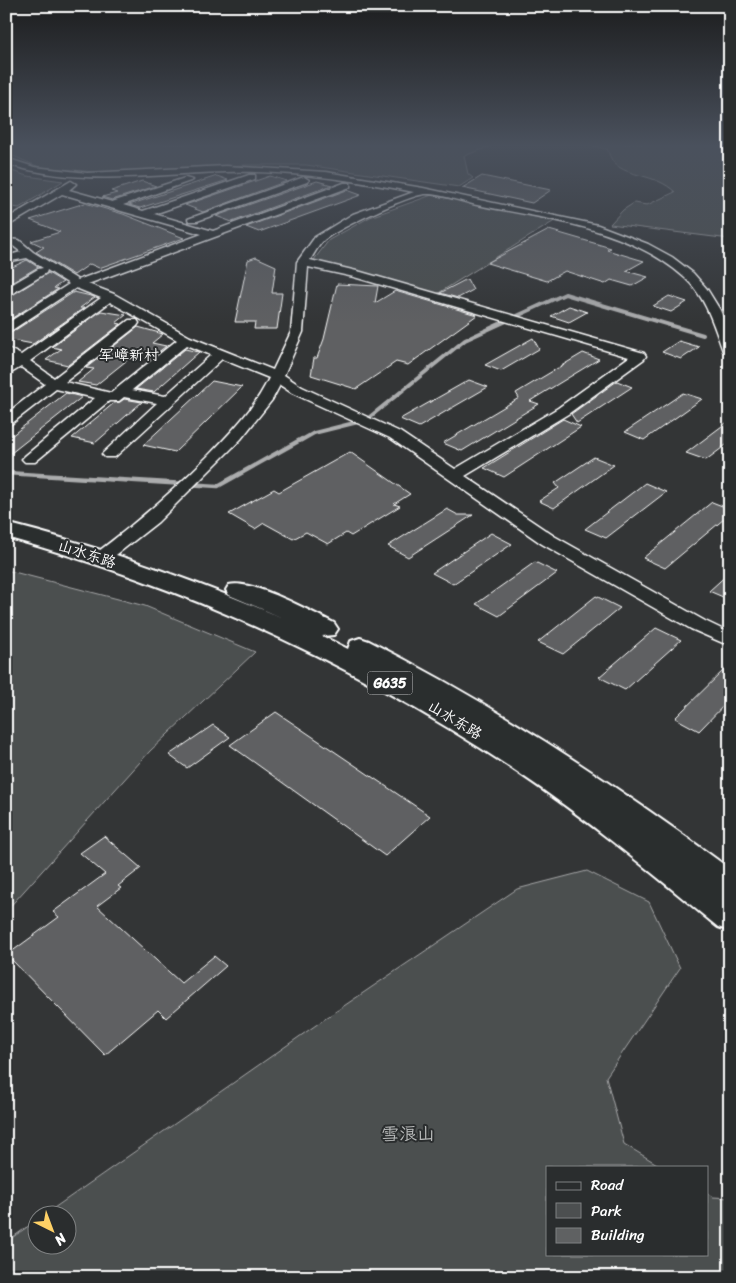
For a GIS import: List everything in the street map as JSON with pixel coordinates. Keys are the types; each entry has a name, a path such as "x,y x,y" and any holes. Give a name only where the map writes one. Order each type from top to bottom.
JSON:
{"highway":[{"name":"山水东路","path":"6,514 109,552 298,636 444,713 524,763 595,812 662,862 730,918"},
{"name":"山水东路","path":"6,530 187,570 285,609 406,670 548,754 626,808 730,887"}],"street":[{"path":"6,224 40,204"},
{"path":"106,204 213,234"},
{"path":"113,206 119,204"},
{"path":"144,214 174,204"},
{"path":"193,219 236,204"},
{"path":"6,330 73,285 296,204"},
{"path":"109,552 152,518 194,479 246,423 267,397 297,332 303,262 319,239 357,216 390,204"},
{"path":"486,204 576,223 615,235 653,250 690,275 711,304 730,351"},
{"path":"6,208 26,212"},
{"path":"162,208 225,230"},
{"path":"9,239 73,285 110,297 185,340 276,376 297,390 395,435 548,540 698,625 730,640"},
{"path":"6,259 29,254"},
{"path":"303,262 357,274 639,356 563,411 456,476"},
{"path":"6,293 42,271"},
{"path":"6,372 110,297"},
{"path":"6,421 133,323"},
{"path":"6,351 54,384 114,398 185,340"},
{"path":"110,454 220,354"},
{"path":"122,392 168,401"},
{"path":"30,459 106,396"}],"green space":[{"path":"6,204 26,204 19,208 6,206"},
{"path":"407,204 476,204 556,220 437,294 313,261 329,240 370,217"},
{"path":"633,204 730,204 730,239 610,224 623,210"},
{"path":"6,570 145,606 255,652 150,751 6,911"},
{"name":"雪浪山","path":"587,871 649,902 680,968 606,1077 624,1144 660,1166 546,1166 546,1256 708,1256 708,1194 713,1197 730,1198 730,1277 6,1277 6,1242 28,1226 28,1256 78,1256 78,1206 57,1206 329,1016 517,889"}],"building":[{"path":"82,204 88,204 123,214 184,238 99,268 90,264 74,275 36,252 44,247 31,241 60,232 30,220"},
{"path":"132,204 153,204 140,208 129,205"},
{"path":"188,204 225,204 203,212 185,205"},
{"path":"251,204 281,204 232,222 216,216"},
{"path":"309,204 337,204 259,232 246,227"},
{"path":"549,230 611,248 607,250 644,261 626,271 648,277 632,286 611,280 605,284 565,271 547,281 487,263"},
{"path":"256,257 276,266 272,293 282,293 277,329 254,329 255,322 235,322 248,260"},
{"path":"27,260 38,267 6,286 6,270"},
{"path":"48,273 63,282 54,288 58,289 6,322 6,299"},
{"path":"467,279 473,290 458,298 440,293"},
{"path":"337,284 378,286 375,303 395,291 477,315 408,365 396,362 356,389 311,375 314,358 317,358 324,339"},
{"path":"74,292 95,297 80,308 84,308 33,344 6,339 6,336"},
{"path":"669,296 687,302 671,312 653,306"},
{"path":"569,306 587,312 569,322 551,316"},
{"path":"101,311 126,315 116,323 121,324 68,365 46,360 61,349 52,347"},
{"path":"138,327 163,334 152,343 166,346 150,359 141,349 96,385 78,382 94,369 86,368"},
{"path":"533,338 539,349 501,371 485,365"},
{"path":"679,341 699,347 681,359 662,352"},
{"path":"185,349 199,352 154,392 136,389"},
{"path":"583,353 599,359 530,401 539,404 462,451 443,443 519,398 516,393"},
{"path":"469,380 488,387 419,427 400,419"},
{"path":"212,381 242,387 175,452 143,445"},
{"path":"617,381 632,387 577,423 571,414"},
{"path":"66,393 82,397 6,457 6,440"},
{"path":"683,393 702,399 644,440 625,432"},
{"path":"124,399 142,402 95,443 72,438 114,403"},
{"path":"563,419 581,427 504,477 484,468"},
{"path":"730,420 730,442 706,460 686,453"},
{"path":"350,452 410,494 394,504 400,506 351,536 346,533 328,544 306,532 293,539 264,523 255,529 229,514 274,489 279,492"},
{"path":"594,457 614,465 554,508 539,501 559,488 555,483"},
{"path":"645,483 666,492 606,538 585,529"},
{"path":"712,502 730,509 730,514 665,568 643,558"},
{"path":"447,509 458,515 473,515 408,557 388,546"},
{"path":"491,533 512,544 453,584 432,573"},
{"path":"535,562 557,573 499,616 476,604"},
{"path":"730,572 730,600 709,591"},
{"path":"596,596 620,608 563,654 538,642"},
{"path":"656,628 681,640 625,690 599,677"},
{"path":"730,664 730,699 699,731 675,718"},
{"path":"276,712 430,816 385,856 230,745"},
{"path":"213,725 230,737 187,768 169,755"},
{"path":"104,836 141,868 118,886 121,888 97,906 181,983 214,956 226,966 166,1018 158,1010 105,1055 7,955 59,917 53,912 105,874 80,853"}],"waterway":[{"path":"300,441 314,433 366,420 465,340 565,294 703,335"},
{"path":"6,473 218,486 302,439"}],"district":[{"name":"军嶂新村","path":"129,355"}]}
